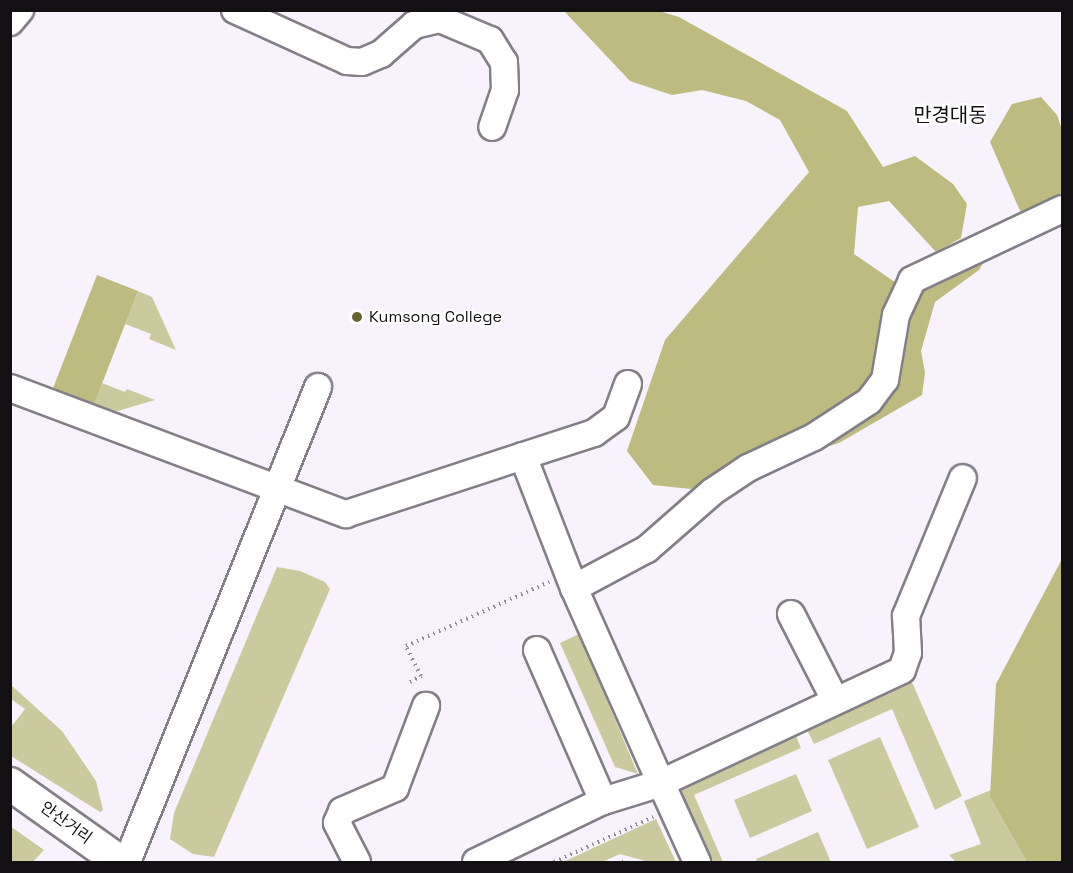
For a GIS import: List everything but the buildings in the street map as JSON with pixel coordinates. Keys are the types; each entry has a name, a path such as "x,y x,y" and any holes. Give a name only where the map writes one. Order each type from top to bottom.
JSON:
{"main road":[{"name":"안산거리","path":"10,784 120,862"}],"street":[{"path":"10,22 21,10"},
{"path":"235,10 347,61 362,62 381,54 414,25 440,19 490,40 504,62 505,90 492,127"},
{"path":"572,580 647,549 712,492 748,468 814,437 869,401 885,380 896,315 912,280 1062,209"},
{"path":"10,388 346,514 594,433 616,417 628,384"},
{"path":"127,862 318,387"},
{"path":"523,456 572,580 697,862"},
{"path":"476,862 603,801 662,783 902,670 908,653 906,616 963,478"},
{"path":"791,614 835,700"},
{"path":"537,650 603,801"},
{"path":"357,862 337,823 342,811 395,788 426,706"}],"path":[{"path":"410,682 421,676 406,646 572,580"},
{"path":"647,813 662,816"},
{"path":"555,862 656,815"}],"green space":[{"path":"138,291 152,297 176,350 149,339 151,334 125,324"},
{"path":"102,383 125,392 127,389 155,400 101,416 91,412"},
{"path":"277,567 300,571 325,582 330,589 214,857 193,854 170,839 174,813"},
{"path":"579,634 638,774 615,767 560,643"},
{"path":"911,680 962,796 935,810 892,709 814,744 805,726"},
{"path":"11,685 62,731 96,781 103,810 100,812 11,756 11,727 25,709 11,699"},
{"path":"794,731 801,748 694,795 723,862 707,862 681,801 683,784"},
{"path":"880,737 919,827 867,849 828,760"},
{"path":"796,774 812,811 750,838 734,800"},
{"path":"991,790 990,797 1027,862 956,862 949,855 981,844 964,801"},
{"path":"656,819 676,862 649,862 620,854 602,862 563,862"},
{"path":"10,826 44,850 33,862 11,862"},
{"path":"818,832 831,862 757,862 756,859"}],"shaded area":[{"path":"564,11 659,11 679,17 847,111 883,167 915,156 953,184 967,204 961,238 936,252 889,201 858,207 854,254 905,289 934,285 988,255 979,270 935,302 921,351 925,373 922,395 839,443 691,489 653,485 627,451 665,340 809,172 780,120 746,101 702,90 672,95 630,81"},
{"path":"1041,97 1057,115 1062,130 1062,192 1045,205 1021,213 990,142 1012,104"},
{"path":"97,275 138,291 91,412 50,396"},
{"path":"1062,559 1062,862 1027,862 990,797 996,684"}],"place":[{"name":"Kumsong College","path":"357,317"}],"district":[{"name":"만경대동","path":"950,115"}]}
